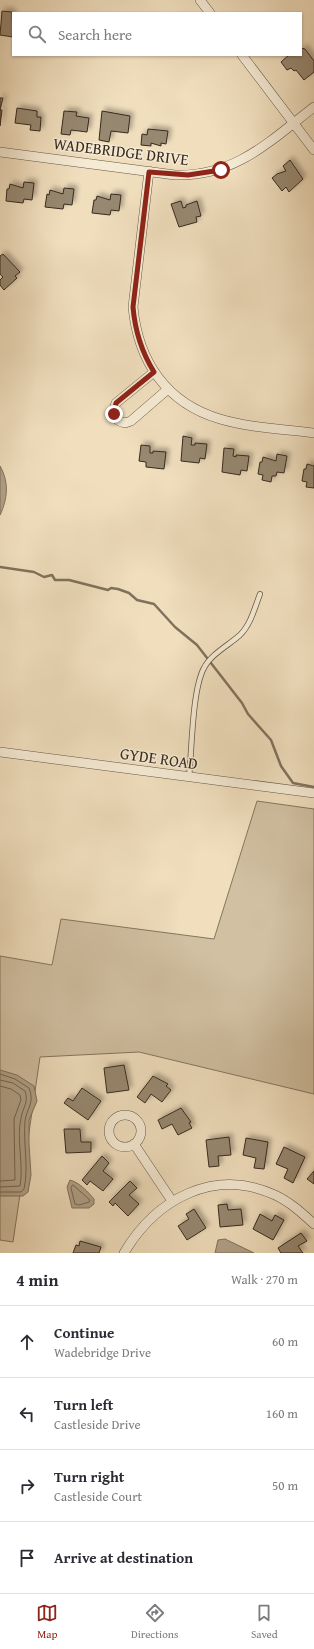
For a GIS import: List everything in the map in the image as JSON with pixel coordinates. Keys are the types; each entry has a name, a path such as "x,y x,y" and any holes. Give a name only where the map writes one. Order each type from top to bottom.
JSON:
{"street":[{"path":"200,0 209,12"},
{"path":"243,56 314,150"},
{"name":"WADEBRIDGE DRIVE","path":"0,152 149,172 188,175 221,170 246,158 314,106"},
{"path":"149,172 133,307 134,324 139,343 154,372 168,389 192,407 221,420 314,433"},
{"path":"154,372 116,403 114,414 116,419 125,423 131,421 168,389"},
{"name":"GYDE ROAD","path":"0,752 314,793"},
{"path":"134,1144 172,1201"},
{"path":"124,1253 134,1236 156,1213 172,1201 205,1187 230,1184 254,1187 276,1195 296,1208 314,1224"}],"lane":[{"path":"189,777 195,708 200,679 204,667 241,634 250,621 260,594"}],"shaded area":[{"path":"257,801 314,809 314,1094 139,1052 40,1057 13,1242 0,1240 0,956 52,965 61,919 214,939"}],"water":[{"path":"0,466 5,478 6,496 0,515"},
{"path":"0,1070 17,1075 34,1086 37,1101 29,1120 31,1175 28,1192 23,1196 0,1196"},
{"path":"70,1180 86,1190 94,1199 94,1204 89,1208 72,1208 67,1187"},
{"path":"225,1239 254,1253 215,1253 218,1240"}],"building":[{"path":"2,11 12,12 12,37 0,35"},
{"path":"302,48 305,49 314,61 314,72 304,80 296,70 294,71 291,68 287,70 281,62 288,56 302,56"},
{"path":"0,98 3,98 0,110"},
{"path":"17,108 37,111 37,117 41,117 40,131 30,130 31,125 15,123"},
{"path":"0,110 2,110 0,126"},
{"path":"64,111 77,112 76,116 89,118 87,132 71,130 70,135 61,134"},
{"path":"102,111 130,116 128,133 111,131 109,142 99,140"},
{"path":"148,129 168,131 166,144 161,143 161,146 151,143 151,146 141,145 142,134 147,135"},
{"path":"290,160 303,179 289,192 286,187 282,191 272,178 277,174 286,171 283,166"},
{"path":"24,182 34,183 32,200 24,199 23,203 6,201 7,189 9,189 10,184 23,188"},
{"path":"64,188 74,189 72,205 64,204 63,209 45,207 47,194 49,195 50,190 63,194"},
{"path":"111,194 121,195 119,211 111,210 110,215 92,213 94,200 96,200 97,196 110,200"},
{"path":"181,201 183,208 186,207 186,205 197,201 201,216 196,217 197,222 179,227 171,204"},
{"path":"3,254 20,272 15,276 17,278 4,290 0,285 0,280 3,277 0,274 0,256"},
{"path":"183,436 192,438 191,445 195,445 195,443 207,444 205,459 200,458 199,463 181,461"},
{"path":"141,445 150,446 150,453 153,453 153,451 166,452 164,469 146,467 146,462 139,461"},
{"path":"224,448 234,449 233,456 236,457 236,455 249,456 247,471 241,470 240,475 222,472"},
{"path":"277,454 287,456 284,473 277,472 276,476 272,476 271,482 262,480 263,475 258,474 260,462 262,462 263,457 276,461"},
{"path":"307,464 314,466 314,488 306,487 307,482 302,481 304,469 306,469"},
{"path":"124,1065 129,1090 107,1093 104,1068"},
{"path":"153,1076 168,1084 166,1086 171,1090 162,1102 151,1094 145,1103 137,1097"},
{"path":"82,1088 101,1101 88,1120 64,1103 68,1098 73,1101"},
{"path":"181,1108 191,1122 189,1123 192,1128 178,1135 172,1124 162,1129 158,1120"},
{"path":"64,1129 80,1129 81,1142 91,1142 91,1152 66,1153"},
{"path":"229,1137 231,1155 218,1156 219,1166 209,1167 206,1140"},
{"path":"246,1138 268,1142 264,1169 254,1168 256,1158 243,1155"},
{"path":"284,1147 305,1157 293,1183 284,1178 288,1169 276,1164"},
{"path":"102,1156 109,1163 103,1171 113,1179 103,1191 90,1181 87,1185 82,1180"},
{"path":"314,1171 314,1184 307,1179"},
{"path":"130,1181 137,1188 129,1195 139,1204 128,1216 115,1203 113,1206 109,1202"},
{"path":"227,1204 228,1210 241,1209 243,1225 220,1227 218,1205"},
{"path":"194,1209 206,1228 187,1240 178,1226 189,1219 186,1214"},
{"path":"260,1214 272,1221 275,1215 284,1220 273,1240 253,1229"},
{"path":"301,1233 307,1241 298,1246 303,1253 281,1253 278,1248"},
{"path":"80,1241 101,1247 99,1253 73,1253 76,1245 79,1246"}],"waterway":[{"path":"0,567 34,572 44,577 52,575 55,580 69,580 108,590 111,588 118,589 129,593 137,600 154,604 175,627 197,645 242,703 248,714 271,740 281,766 293,783 314,787"}],"route":[{"path":"114,414 116,403 131,389 154,372 145,358 139,343 134,324 133,307 149,172 188,175 205,174 221,170"}]}
